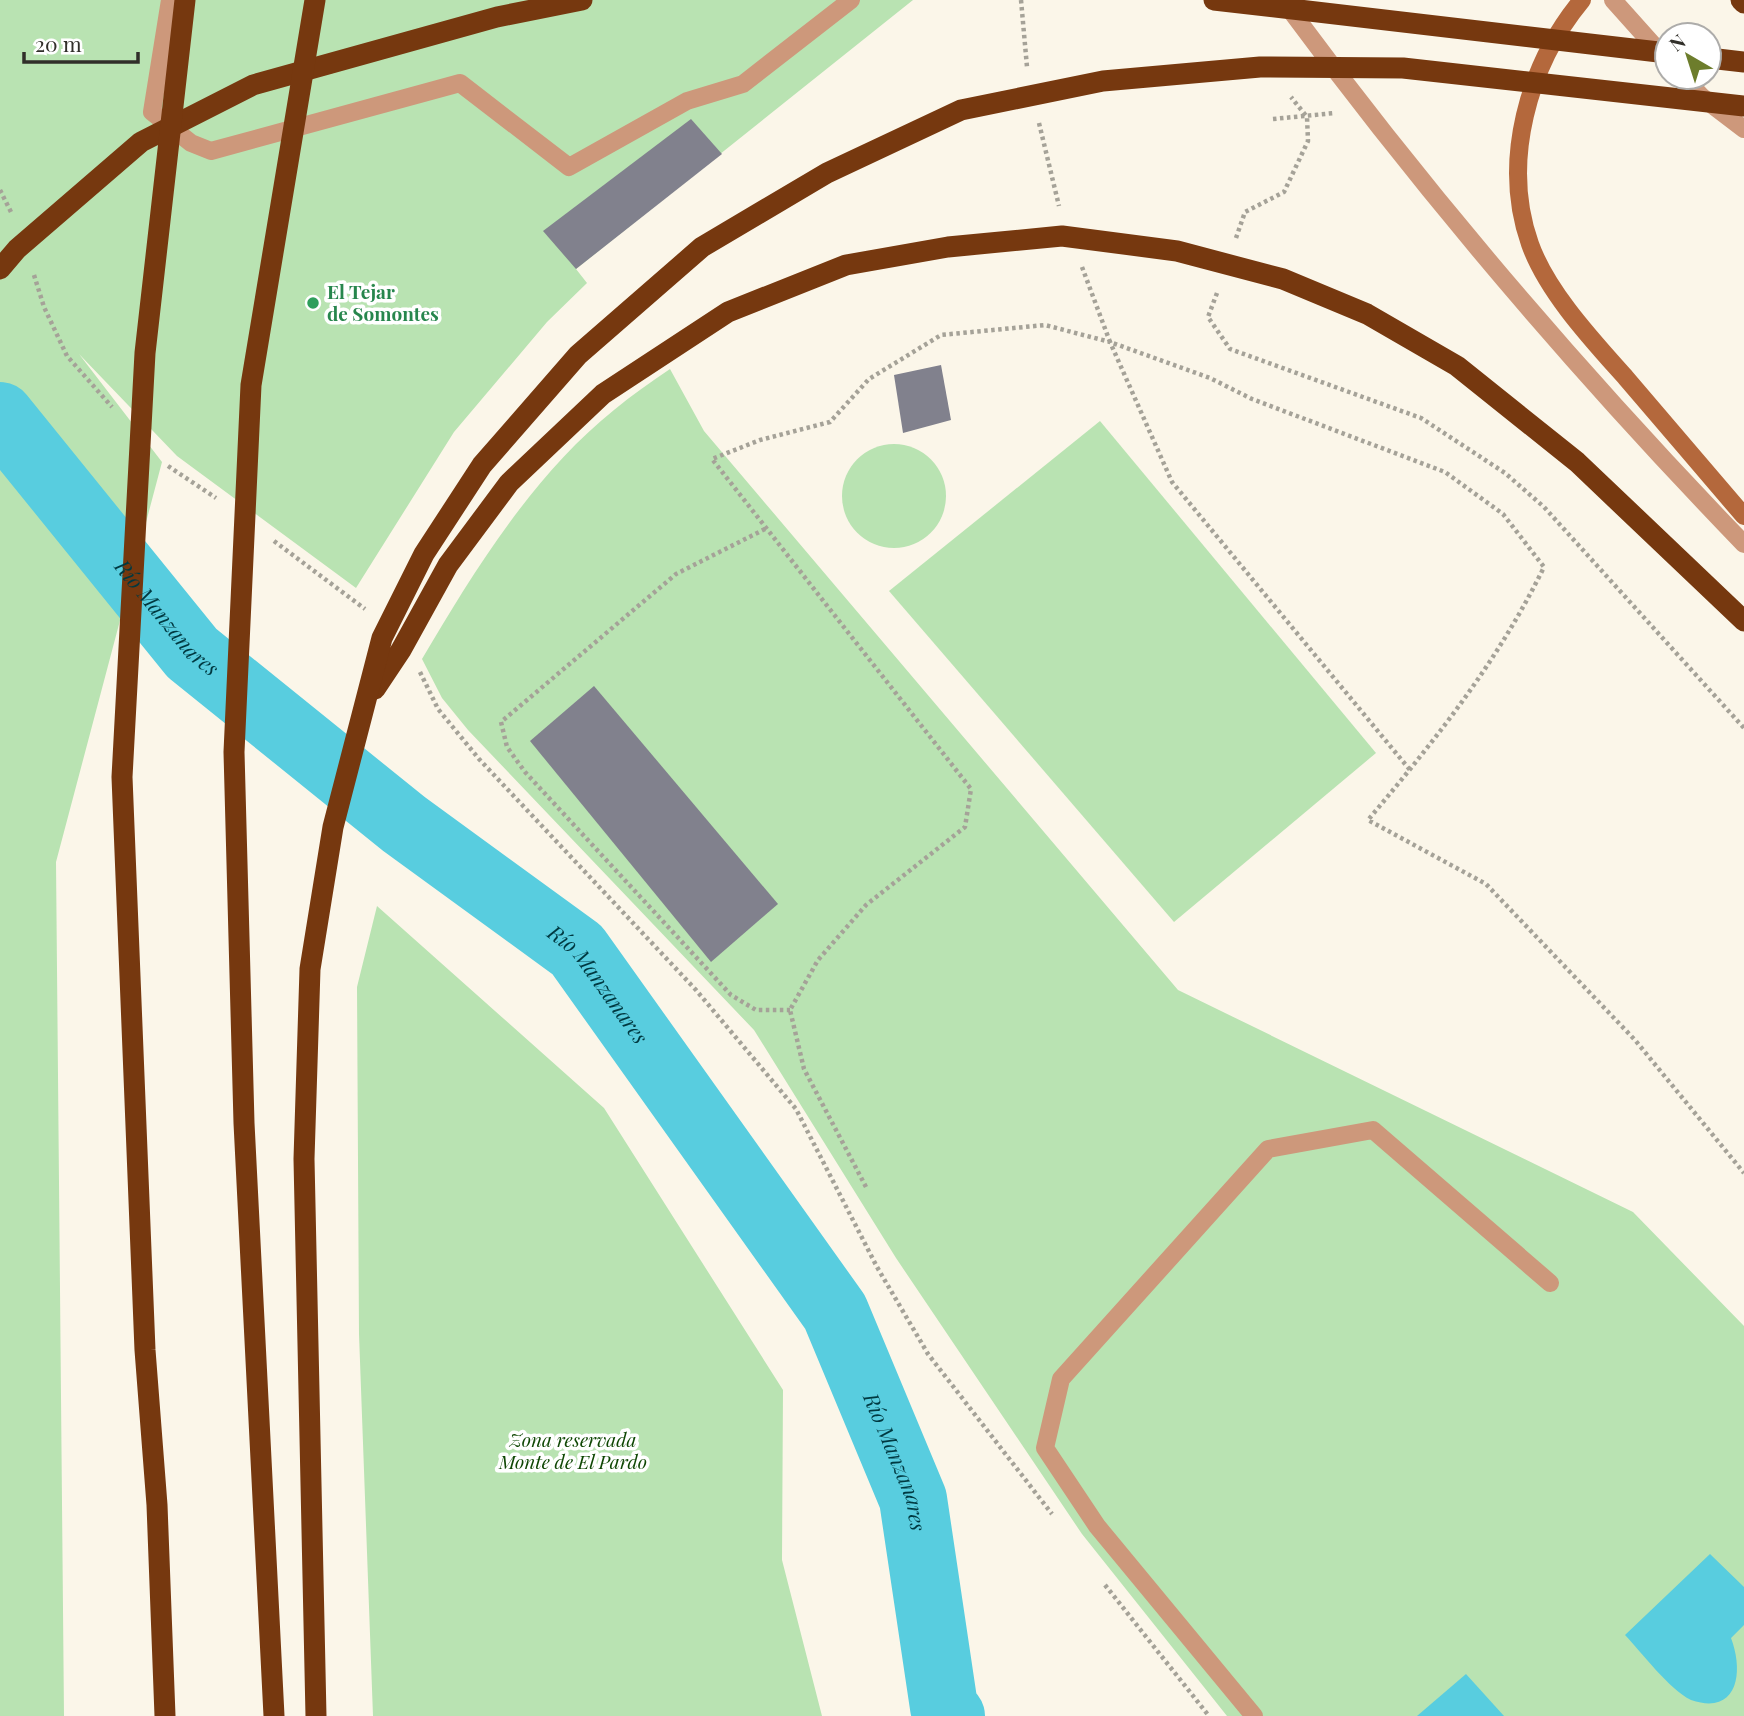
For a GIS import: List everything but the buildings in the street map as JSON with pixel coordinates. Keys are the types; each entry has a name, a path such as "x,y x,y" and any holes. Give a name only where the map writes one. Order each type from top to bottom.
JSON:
{"highway":[{"path":"165,1716 157,1505 145,1350 122,776 145,353 185,0"},
{"path":"274,1716 244,1123 233,752 251,386 315,0"},
{"path":"0,269 17,250 141,142 253,85 485,20 582,0"},
{"path":"1214,0 1653,51"},
{"path":"1723,60 1744,62"},
{"path":"316,1716 304,1159 310,969 333,827 382,638 424,554 482,465 578,355 702,247 827,173 961,110 1103,81 1260,67 1403,68 1744,106"},
{"path":"366,703 401,650 448,565 509,483 603,394 728,312 846,265 948,247 1062,236 1177,251 1283,279 1367,314 1457,366 1577,462 1744,621"}],"main road":[{"path":"1582,0 1559,28 1540,64 1528,105 1520,151 1519,203 1531,246 1557,291 1588,335 1744,516"}],"street":[{"path":"170,0 152,112 191,144 211,151 460,83 569,167 687,101 743,84 851,0"},
{"path":"1283,0 1364,109 1473,246 1584,374 1744,544"},
{"path":"1613,0 1653,45"},
{"path":"1696,91 1744,129"},
{"path":"1254,1716 1097,1526 1045,1448 1061,1379 1268,1149 1373,1130 1550,1283"}],"path":[{"path":"1020,0 1023,42 1030,80"},
{"path":"1273,119 1364,109"},
{"path":"1231,251 1245,212 1284,192 1308,141 1307,117"},
{"path":"1038,118 1054,193 1063,218"},
{"path":"0,190 16,223"},
{"path":"1077,255 1110,342 1172,482 1410,770"},
{"path":"32,270 44,307 67,356 119,414"},
{"path":"1218,291 1209,317 1230,349 1422,418 1504,473 1544,507 1744,728"},
{"path":"866,1187 804,1069 790,1010 818,960 866,905 965,827 971,789 712,459 760,440 830,422 869,379 941,335 1045,325 1110,342 1210,378 1252,399 1445,472 1503,514 1544,567 1517,622 1453,718 1368,820 1486,884 1635,1040 1744,1173"},
{"path":"162,463 223,503"},
{"path":"765,529 676,574 501,722 507,747 524,772 731,995 756,1010 790,1010"},
{"path":"264,533 370,612"},
{"path":"414,660 438,709 479,759 696,990 796,1109 877,1267 928,1354 1054,1517"},
{"path":"1104,1583 1209,1716"}],"green space":[{"name":"El Tejar de Somontes","path":"0,0 913,0 576,269 587,283 547,322 454,432 356,588 177,456 79,354 162,462 56,862 64,1716 0,1716"},
{"path":"670,369 704,431 1178,990 1633,1212 1744,1326 1744,1716 1227,1716 1082,1534 896,1258 754,1030 468,730 442,698 422,659 484,559 531,494 585,436 614,410"},
{"path":"1100,421 1376,753 1174,922 889,591"},
{"path":"894,444 914,448 931,459 942,476 946,496 942,516 931,533 914,544 894,548 874,544 857,533 846,516 842,496 846,476 857,459 874,448"},
{"name":"Zona reservada Monte de El Pardo","path":"377,906 604,1108 783,1390 782,1560 822,1716 373,1716 359,1334 357,987"}],"water":[{"path":"1710,1554 1744,1587 1744,1625 1731,1638 1737,1664 1734,1688 1719,1702 1707,1703 1691,1700 1674,1688 1625,1635"},
{"path":"1466,1674 1504,1716 1417,1716"}],"waterway":[{"name":"Río Manzanares","path":"0,416 192,653 404,824 577,950 835,1312 913,1499 944,1707 951,1716"}],"place":[{"name":"El Tejar de Somontes","path":"313,303"}]}
